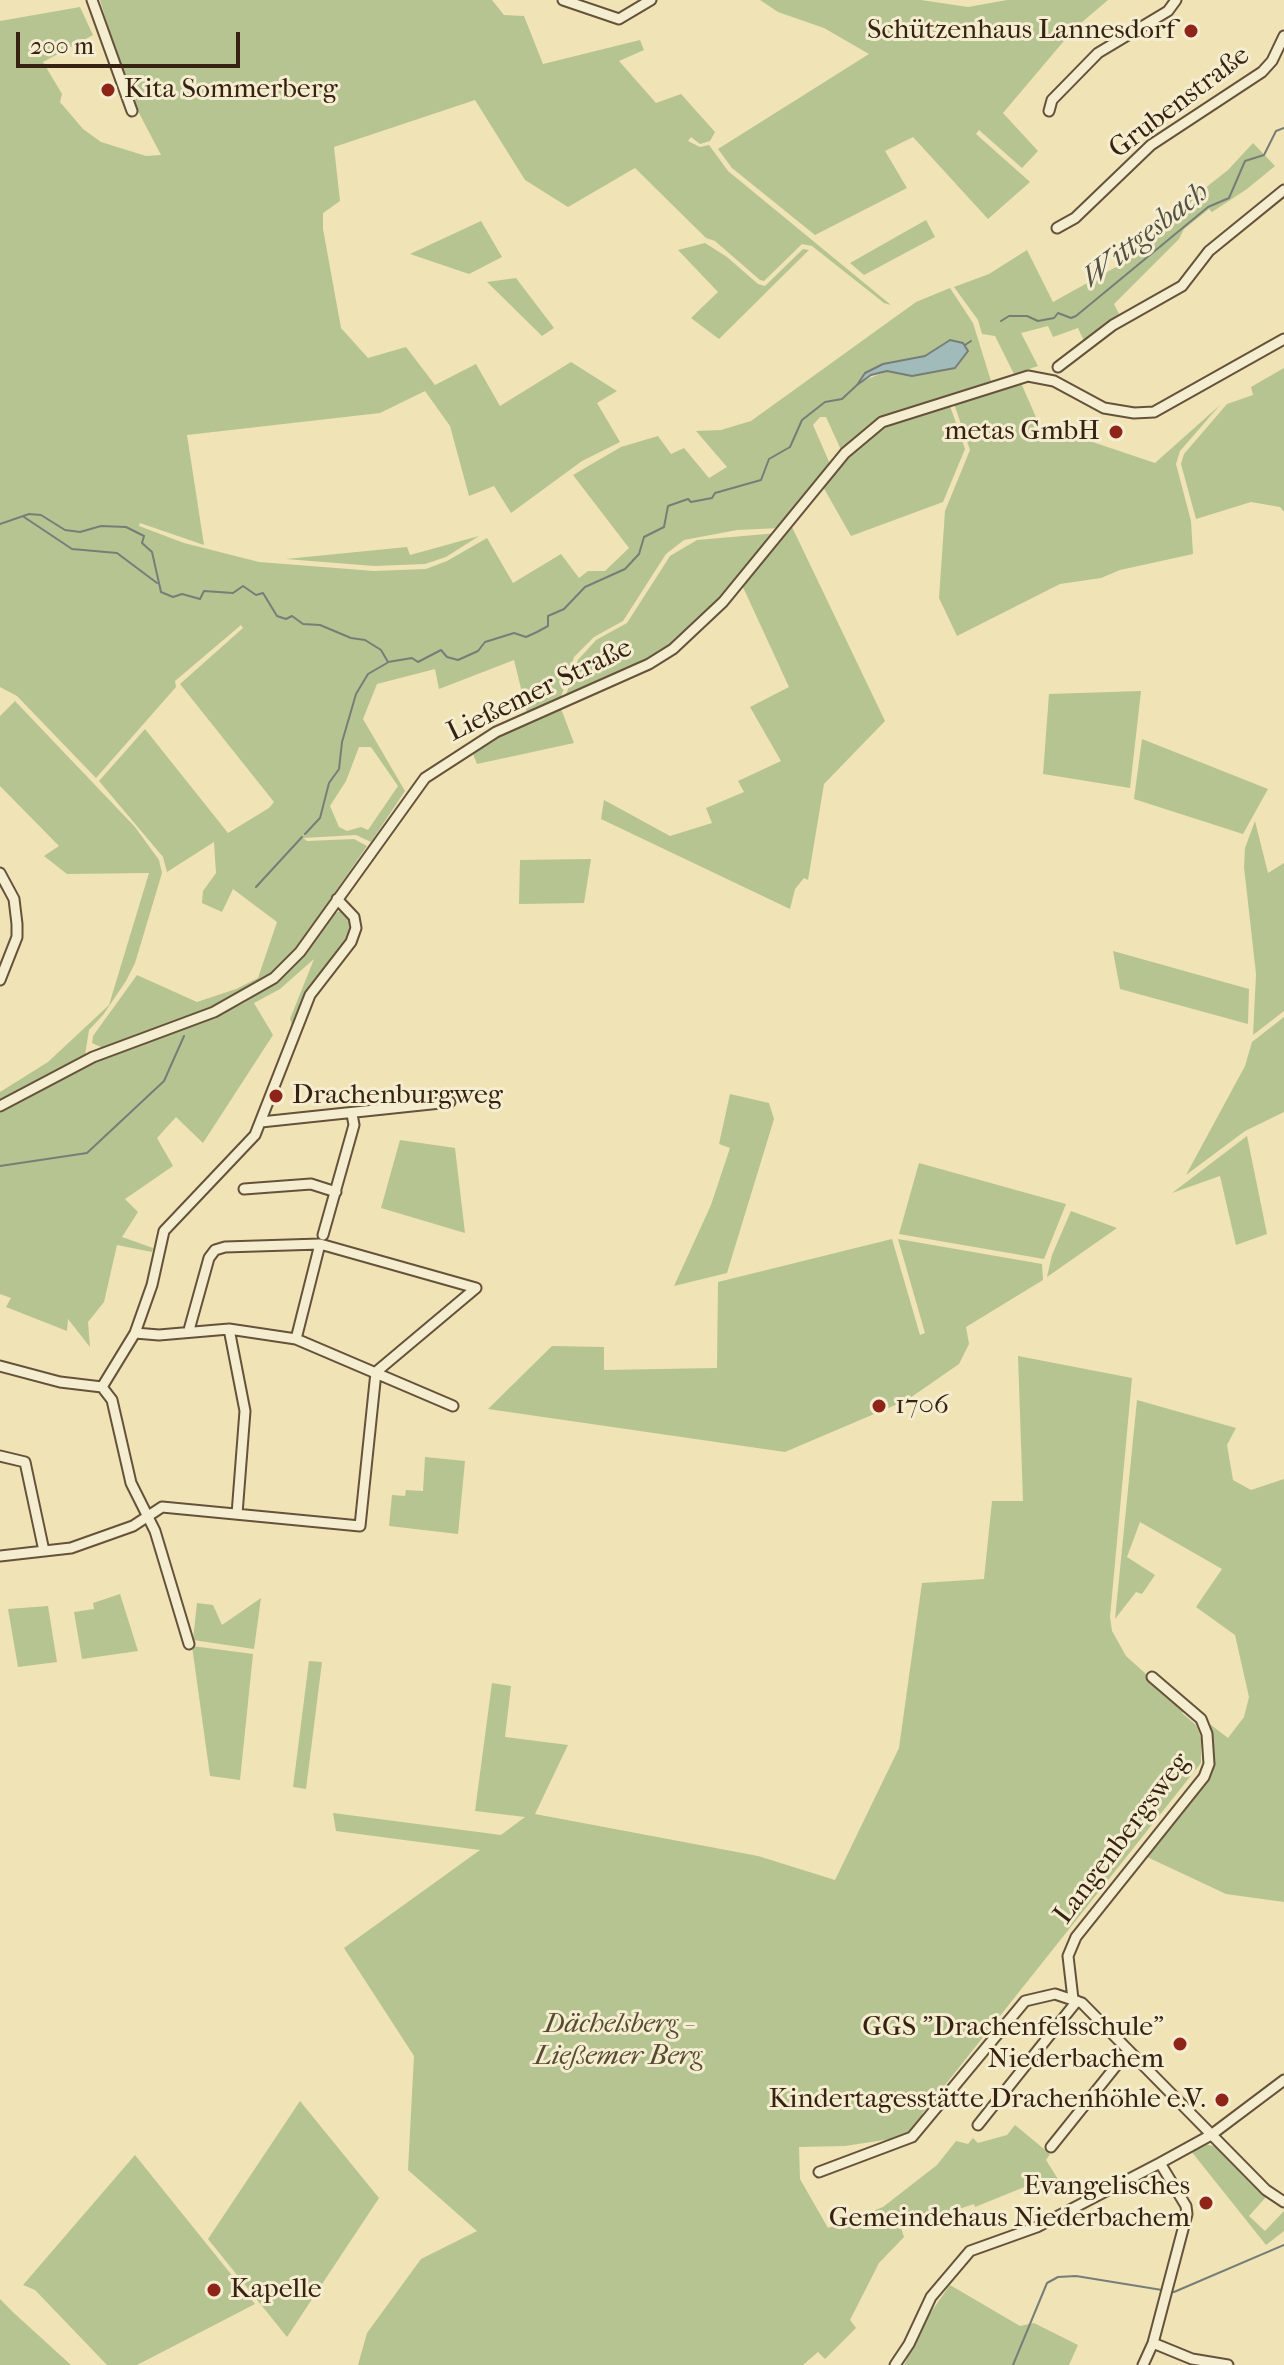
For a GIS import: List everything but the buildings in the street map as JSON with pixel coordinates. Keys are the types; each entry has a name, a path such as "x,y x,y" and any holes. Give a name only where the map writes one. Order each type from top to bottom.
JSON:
{"street":[{"path":"92,0 132,111"},
{"path":"563,0 619,19 651,0"},
{"path":"1049,111 1052,100 1086,64 1120,37 1168,11 1176,0"},
{"name":"Grubenstraße","path":"1057,228 1075,218 1151,145 1262,72 1272,61 1284,38"},
{"path":"1058,367 1113,325 1182,286 1209,251 1284,190"},
{"name":"Ließemer Straße","path":"0,1106 93,1057 243,998 274,978 300,952 412,791 437,767 496,732 656,660 684,640 723,602 836,463 871,429 912,410 1028,376 1054,381 1104,408 1144,413 1166,407 1284,339"},
{"path":"0,873 14,899 17,937 0,980"},
{"path":"102,1387 135,1333 152,1285 164,1231 247,1144 261,1122 310,995 351,942 356,928 350,910 337,899"},
{"path":"261,1122 450,1102"},
{"path":"296,1339 354,1125 352,1114"},
{"path":"244,1189 311,1184 336,1192"},
{"path":"137,1498 162,1507 360,1526 376,1372 476,1288 322,1240 215,1250 207,1265 189,1330"},
{"path":"135,1333 159,1335 189,1330 229,1329 296,1339 453,1406"},
{"path":"229,1329 245,1411 237,1514"},
{"path":"0,1366 60,1382 102,1387 112,1400 137,1498 148,1519 189,1644"},
{"path":"0,1456 25,1462 44,1551"},
{"path":"0,1556 71,1548 148,1519 162,1507"},
{"name":"Langenbergsweg","path":"1075,2000 1068,1956 1076,1937 1204,1777 1209,1764 1207,1734 1201,1719 1152,1677"},
{"path":"819,2172 912,2137 1029,1999 1055,1994 1075,2000 1266,2190 1284,2202"},
{"path":"978,2125 1075,2000"},
{"path":"1051,2147 1128,2051"},
{"path":"895,2365 909,2344 931,2297 970,2251 1037,2227 1160,2163 1211,2135 1284,2080"},
{"path":"1143,2365 1153,2343 1187,2214 1160,2163"},
{"path":"1153,2343 1192,2359 1228,2365"}],"green space":[{"path":"100,0 492,0 504,15 524,16 543,64 640,40 644,50 619,61 656,103 681,94 715,132 710,141 700,144 691,137 688,141 700,147 709,145 728,171 891,305 884,303 812,246 802,244 764,281 760,280 715,241 706,238 635,168 568,207 525,180 475,100 334,147 340,201 323,213 323,229 341,328 368,358 406,347 435,385 476,364 500,406 571,362 617,391 597,403 620,442 582,461 511,513 494,486 469,496 450,426 425,391 380,413 187,435 204,545 140,523 139,526 184,543 259,562 374,571 426,569 487,538 513,583 561,554 579,578 588,571 605,571 629,548 573,475 621,447 658,436 671,454 684,448 709,478 727,467 696,431 721,430 751,421 916,302 950,288 973,323 991,381 892,414 869,425 842,452 826,417 820,417 813,425 830,464 780,528 737,530 684,540 666,554 623,621 594,637 574,657 560,700 527,713 514,660 439,689 435,669 377,684 363,719 405,791 371,842 356,835 303,838 307,841 354,839 367,846 297,947 276,970 217,1005 103,1048 92,1043 93,1036 137,975 197,1002 236,989 258,978 277,922 233,889 222,912 202,903 203,891 216,873 214,842 167,872 163,857 99,781 145,729 228,833 269,808 274,802 180,684 243,628 241,625 175,681 176,687 96,778 17,696 0,687 0,21 80,7 93,35 43,62 62,94 60,102 83,129 101,142 146,156 161,155 127,90","holes":["945,342 955,368 912,376 887,371 858,383 865,373 883,364 925,356","359,747 371,747 398,786 368,830 361,827 347,831 339,827 330,806 346,781"]},
{"path":"760,0 921,0 968,7 1007,0 1108,0 1074,29 1003,113 1038,151 1022,168 979,130 976,134 1030,182 988,219 913,137 885,151 907,188 815,235 732,168 718,149 869,54 824,28 778,12"},
{"path":"1253,143 1275,166 1247,189 1212,212 1209,209 1184,229 1179,239 1114,304 1120,316 1084,341 1078,328 1053,337 1048,326 1021,333 1038,366 1014,374 995,336 982,334 978,320 954,287 989,274 1027,250 1053,302 1116,267 1127,250 1228,170"},
{"path":"926,220 935,237 864,275 850,263"},
{"path":"481,221 502,257 469,274 410,254"},
{"path":"705,243 758,284 765,286 803,249 809,250 719,339 691,318 718,292 678,250"},
{"path":"516,278 554,328 542,336 487,282"},
{"path":"1284,368 1284,512 1280,507 1251,502 1196,519 1181,464 1184,454 1227,404 1253,395 1251,387"},
{"path":"1021,383 1039,424 1155,463 1220,405 1180,451 1176,464 1191,521 1193,554 1120,570 1101,578 1060,584 957,636 939,598 945,511 970,450 953,401"},
{"path":"949,403 965,449 943,502 851,536 822,485 874,432"},
{"path":"792,527 885,721 824,784 808,880 804,878 795,889 790,909 601,819 604,800 670,836 712,823 706,808 744,792 738,781 781,761 750,707 789,687 742,585"},
{"path":"778,533 720,600 663,652 565,698 578,660 596,640 627,623 670,556 697,540"},
{"path":"479,536 446,557 425,564 374,566 286,559 407,547 410,555"},
{"path":"1141,691 1130,788 1043,774 1049,694"},
{"path":"15,701 135,827 159,860 162,873 135,963 103,1015 89,1030 85,1055 0,1103 0,1092 48,1062 109,1005 149,873 67,874 44,856 59,846 0,786 0,716"},
{"path":"560,706 574,743 477,764 471,749"},
{"path":"1142,739 1268,789 1243,834 1134,799"},
{"path":"1255,821 1268,873 1284,863 1284,1011 1253,1035 1256,974 1244,867 1245,848"},
{"path":"591,859 584,903 519,904 520,860"},
{"path":"343,910 351,920 348,940 325,966 292,1025 290,1019 314,959 280,989 254,1003 273,1035 203,1143 176,1117 157,1138 173,1166 125,1199 138,1212 122,1237 153,1248 152,1252 117,1245 104,1302 88,1322 90,1347 68,1319 67,1331 6,1307 11,1298 0,1294 0,1112 66,1074 244,1003 289,969 335,913"},
{"path":"1113,951 1249,989 1248,1024 1120,989"},
{"path":"1284,1017 1284,1112 1245,1131 1186,1175 1245,1066 1252,1042"},
{"path":"730,1094 769,1103 774,1119 727,1273 674,1286 711,1205 730,1148 719,1144"},
{"path":"1247,1136 1267,1234 1236,1245 1220,1176 1172,1193"},
{"path":"400,1140 455,1148 465,1233 381,1208"},
{"path":"919,1163 1066,1204 1044,1259 899,1234"},
{"path":"1071,1211 1117,1228 1047,1277 1052,1255"},
{"path":"892,1239 920,1335 925,1333 898,1239 1042,1264 1043,1280 966,1327 969,1344 959,1364 907,1400 785,1452 488,1409 552,1346 604,1347 604,1370 717,1368 718,1282"},
{"name":"Dächelsberg - Ließemer Berg","path":"1018,1356 1132,1378 1110,1617 1112,1631 1126,1656 1185,1709 1182,1713 1196,1725 1201,1738 1201,1763 922,2114 924,2121 910,2136 845,2146 799,2147 800,2179 828,2228 883,2207 937,2165 956,2141 968,2144 973,2138 978,2143 1007,2135 1015,2125 1050,2154 1046,2160 1061,2184 1042,2193 1037,2182 975,2207 974,2204 950,2212 952,2220 936,2226 934,2222 919,2228 913,2215 899,2222 904,2237 879,2263 850,2320 856,2328 825,2359 818,2352 803,2365 358,2365 367,2333 421,2259 477,2231 408,2170 414,2056 344,1948 480,1850 336,1831 333,1813 501,1835 525,1817 475,1811 492,1683 511,1686 505,1737 568,1745 535,1814 758,1856 835,1880 899,1748 922,1583 984,1579 992,1501 1023,1501"},
{"path":"1137,1400 1236,1428 1227,1445 1233,1480 1251,1490 1284,1479 1284,1902 1226,1894 1145,1856 1206,1778 1202,1718 1228,1738 1244,1717 1249,1697 1235,1635 1196,1607 1222,1569 1140,1522 1127,1557 1155,1575 1142,1594 1136,1592 1115,1619"},
{"path":"425,1457 465,1461 458,1534 389,1526 392,1495 405,1496 406,1490 423,1491"},
{"path":"120,1594 138,1651 82,1659 74,1612 94,1609 93,1603"},
{"path":"261,1598 254,1649 193,1640 197,1603 213,1605 222,1625"},
{"path":"48,1606 57,1662 18,1667 8,1609"},
{"path":"192,1646 253,1654 240,1780 210,1776"},
{"path":"309,1661 322,1662 306,1789 293,1787"},
{"path":"300,2101 379,2198 287,2337 208,2239"},
{"path":"1204,2144 1218,2147 1266,2197 1249,2216 1265,2231 1284,2211 1284,2231 1266,2245 1191,2151"},
{"path":"135,2155 255,2304 137,2365 107,2365 35,2290 23,2285"},
{"path":"950,2285 1020,2326 1034,2323 1078,2345 1069,2365 904,2365 929,2315"},
{"path":"0,2299 15,2314 71,2365 0,2365"}],"water":[{"path":"950,340 963,343 968,351 955,368 912,376 887,371 871,375 857,385 865,373 883,364 925,356"}],"waterway":[{"name":"Wittgesbach","path":"1001,321 1009,316 1027,316 1038,321 1054,318 1058,313 1071,318 1076,316 1208,207 1229,198 1245,161 1264,155 1276,131 1284,128"},
{"name":"Wittgesbach","path":"965,345 971,341"},
{"name":"Wittgesbach","path":"0,524 29,514 41,515 65,530 80,532 101,526 126,527 144,536 142,543 152,552 161,592 173,597 182,594 200,599 204,591 233,593 243,586 256,595 263,593 277,616 286,619 292,616 303,624 320,625 351,638 365,640 381,650 388,662 412,658 418,662 441,650 447,657 458,660 478,651 485,642 514,633 526,637 548,626 548,616 564,609 585,587 625,569 639,554 644,537 664,527 668,506 688,499 691,502 712,498 715,493 761,480 769,459 790,447 802,420 825,402 842,399 857,385"},
{"name":"Wittgesbach","path":"24,517 72,549 117,553 157,583"},
{"path":"305,834 320,818 329,783 339,769 342,742 356,694 368,674 387,663"},
{"path":"256,887 302,837"},
{"path":"0,1166 87,1153 164,1081 184,1036"},
{"path":"1169,2291 1174,2292 1284,2245"},
{"path":"1013,2365 1047,2283 1058,2277 1076,2276 1162,2290"}],"place":[{"name":"Schützenhaus Lannesdorf","path":"1191,31"},
{"name":"Kita Sommerberg","path":"108,90"},
{"name":"metas GmbH","path":"1116,432"},
{"name":"Drachenburgweg","path":"276,1096"},
{"name":"1706","path":"879,1406"},
{"name":"GGS \"Drachenfelsschule\" Niederbachem","path":"1180,2044"},
{"name":"Kindertagesstätte Drachenhöhle e.V.","path":"1222,2100"},
{"name":"Evangelisches Gemeindehaus Niederbachem","path":"1206,2203"},
{"name":"Kapelle","path":"214,2290"}]}
